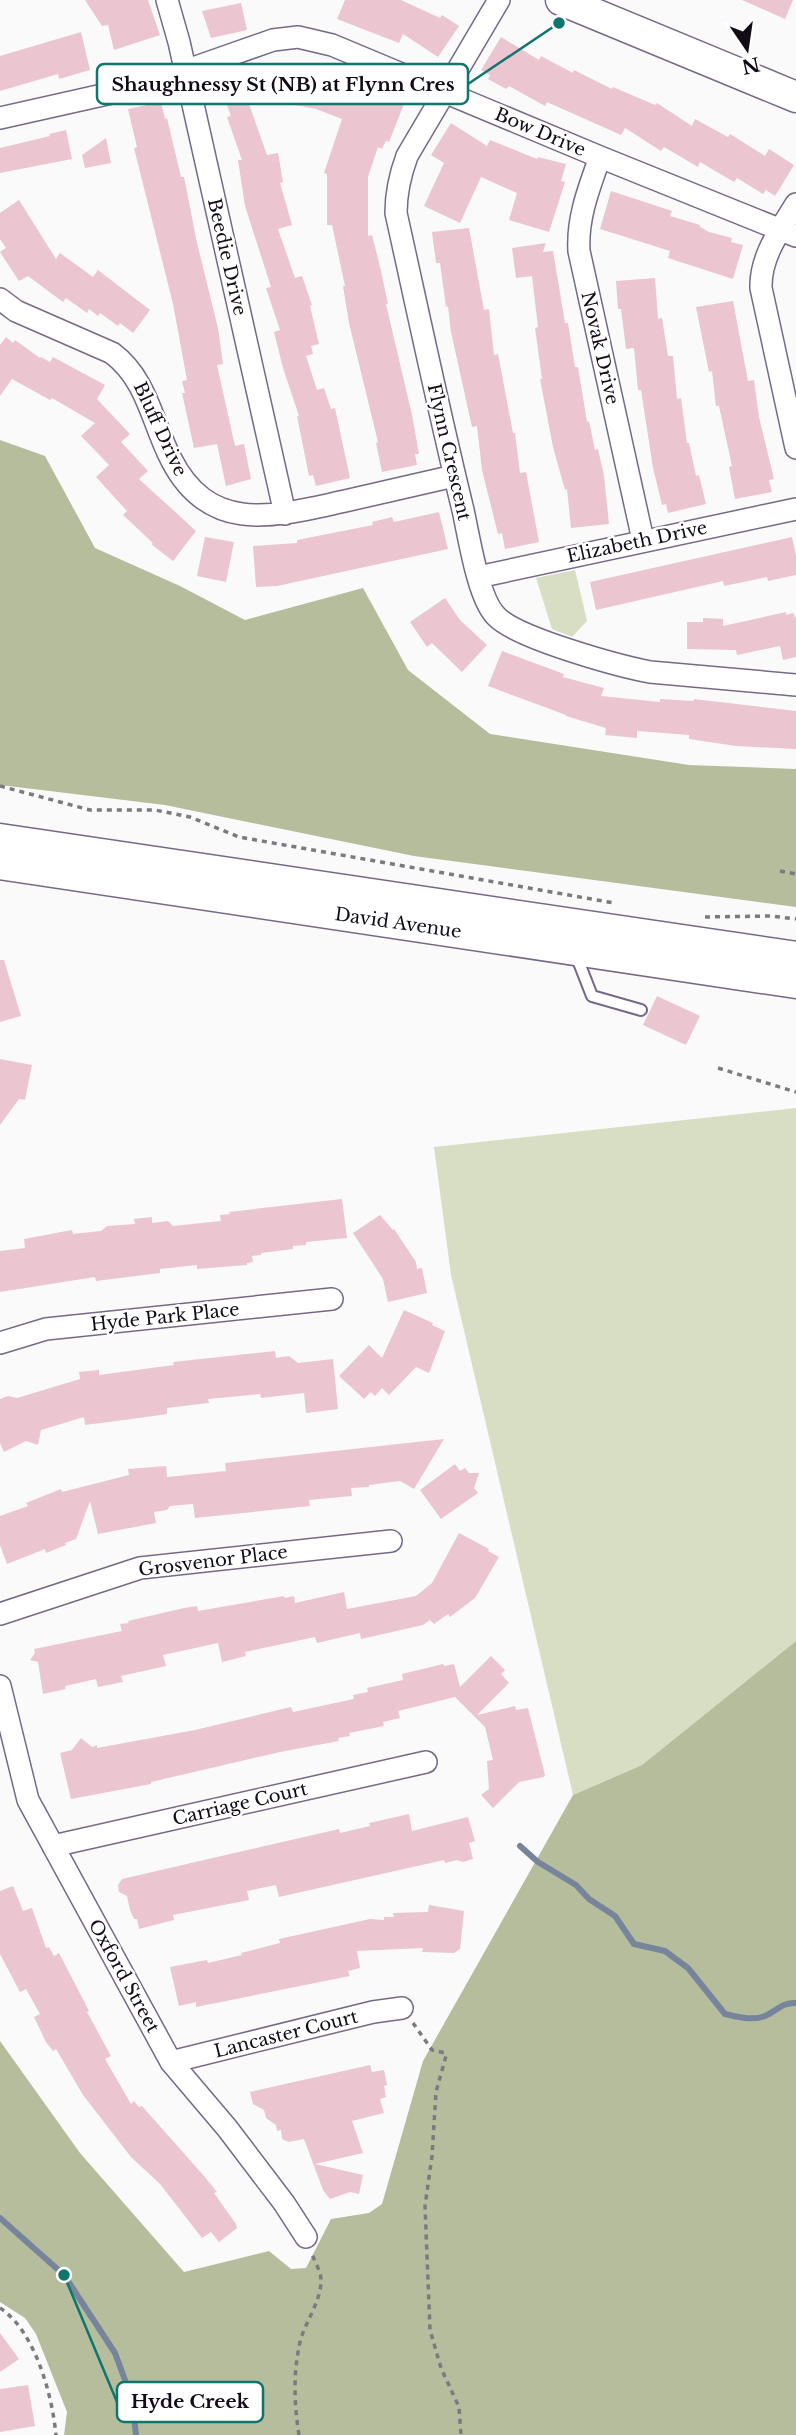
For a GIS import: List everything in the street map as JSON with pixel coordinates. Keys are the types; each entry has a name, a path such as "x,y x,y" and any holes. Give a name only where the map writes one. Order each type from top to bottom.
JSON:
{"main road":[{"path":"561,0 796,97"},
{"name":"David Avenue","path":"0,839 796,957"},
{"name":"David Avenue","path":"0,864 796,983"}],"street":[{"name":"Beedie Drive","path":"167,0 186,71 285,514"},
{"name":"Flynn Crescent","path":"499,0 407,156 399,182 396,213 478,578 489,608 504,623 606,662 650,672 796,685"},
{"name":"Bow Drive","path":"0,118 165,81 273,40 298,37 332,45 600,157 789,232"},
{"name":"Novak Drive","path":"600,157 581,216 579,251 643,540"},
{"path":"796,204 789,232 763,262 761,288 796,448"},
{"name":"Bluff Drive","path":"0,299 16,310 113,352 122,360 143,389 177,470 185,482 205,500 229,512 273,516 454,476"},
{"name":"Elizabeth Drive","path":"478,578 643,540 796,509"},
{"name":"Hyde Park Place","path":"0,1343 46,1329 332,1299"},
{"name":"Grosvenor Place","path":"0,1614 140,1568 391,1541"},
{"name":"Oxford Street","path":"0,1686 28,1800 171,2062 227,2128 284,2203 306,2237"},
{"name":"Carriage Court","path":"53,1846 426,1762"},
{"name":"Lancaster Court","path":"171,2062 373,2012 402,2008"}],"lane":[{"path":"573,949 592,996 641,1010"}],"path":[{"path":"0,786 90,810 155,810 190,817 239,837 618,904"},
{"path":"780,871 796,874"},
{"path":"700,917 771,915 796,919"},
{"path":"718,1068 796,1092"},
{"path":"402,2008 432,2050 445,2053 446,2056 436,2092 432,2156 425,2206 430,2330 441,2368 458,2407 461,2435"},
{"path":"299,2435 294,2403 295,2368 301,2339 318,2294 321,2278 306,2237"},
{"path":"0,2308 14,2318 33,2350 52,2409 56,2435"}],"green space":[{"path":"0,440 45,456 95,548 180,586 245,620 363,588 408,670 490,734 689,765 796,769 796,907 414,856 165,805 0,785"},
{"path":"575,570 587,621 572,637 552,629 536,578"},
{"path":"796,1108 796,1641 642,1765 573,1795 451,1275 434,1147"},
{"path":"796,1641 796,2435 64,2435 67,2412 36,2334 25,2318 0,2302 0,2041 80,2153 184,2272 269,2251 291,2269 306,2268 331,2219 369,2213 382,2204 423,2061 573,1795 642,1765"}],"building":[{"path":"85,0 148,0 160,35 114,50 108,25 102,26"},
{"path":"345,0 401,0 440,18 442,15 459,26 438,57 403,34 399,43 337,19"},
{"path":"742,0 793,0 785,19"},
{"path":"241,3 247,30 211,38 202,11"},
{"path":"81,32 90,70 59,79 58,74 0,91 0,56"},
{"path":"501,37 539,60 541,56 612,89 613,87 655,105 657,103 692,126 695,119 728,137 730,134 765,156 769,149 794,165 775,196 766,190 763,194 737,178 734,182 700,162 698,167 664,147 661,151 625,128 621,135 547,102 545,106 509,86 506,89 488,79 490,75 481,70"},
{"path":"291,63 320,69 404,104 389,142 386,141 382,149 378,147 368,177 368,236 372,235 381,271 412,415 419,454 415,454 417,465 382,472 376,443 378,442 349,323 345,286 332,225 327,225 327,174 324,173 342,119 316,109 290,104 293,89 285,92"},
{"path":"255,68 265,98 249,104 267,155 278,153 283,182 280,183 292,225 278,229 295,278 302,276 312,305 310,306 319,344 311,346 313,354 306,356 317,390 324,388 331,409 335,408 350,478 316,486 313,475 309,476 299,416 274,332 280,330 266,288 271,287 245,206 238,160 242,160 227,117 231,116 218,81"},
{"path":"161,102 181,177 184,177 218,328 223,364 217,365 235,446 244,444 251,479 226,486 217,444 194,448 182,393 185,393 182,381 187,380 173,304 134,148 137,147 128,109"},
{"path":"451,123 487,146 490,140 537,159 538,157 566,164 561,181 565,182 549,232 509,220 517,193 481,177 460,223 424,206 444,163 431,155"},
{"path":"66,130 72,159 0,173 0,148"},
{"path":"106,138 111,163 85,168 82,155"},
{"path":"611,191 672,211 670,216 700,225 709,232 732,238 731,242 743,245 733,279 668,258 670,251 600,229"},
{"path":"19,200 56,259 60,253 93,277 98,270 150,310 133,333 100,313 98,316 89,309 87,313 66,298 63,302 28,276 19,281 0,252 6,248 0,239 0,213"},
{"path":"469,228 484,310 489,309 494,355 498,354 515,433 520,473 526,472 539,542 505,549 502,533 498,534 482,470 477,426 472,427 451,332 448,306 446,307 440,263 436,263 432,232"},
{"path":"546,243 543,252 553,251 565,323 568,323 575,367 578,367 587,422 589,421 595,450 598,449 609,524 571,528 567,489 565,490 553,447 540,379 532,276 516,278 512,248"},
{"path":"655,278 658,319 662,318 668,356 673,356 677,399 681,398 687,443 706,504 668,513 666,504 662,505 653,468 641,390 638,390 634,348 626,349 616,281"},
{"path":"733,301 748,381 754,380 759,417 774,479 769,480 772,492 735,499 729,467 732,466 719,406 716,406 712,371 709,372 696,307"},
{"path":"6,337 13,343 15,340 40,358 50,362 53,357 105,385 97,399 130,434 121,442 148,471 139,479 196,531 173,561 151,544 153,543 123,515 127,511 96,477 109,465 81,436 95,423 12,379 0,396 0,345"},
{"path":"439,512 448,549 277,586 256,587 253,546 297,543 297,540 373,525 372,522 392,517 394,522"},
{"path":"205,537 234,542 226,582 197,576"},
{"path":"792,537 796,575 768,581 767,577 724,586 723,581 596,610 590,582"},
{"path":"445,598 460,620 487,645 462,672 432,643 427,647 410,622"},
{"path":"786,612 786,615 793,613 796,618 796,657 783,660 780,646 737,655 736,650 687,649 687,622 703,622 703,618 723,619 723,626"},
{"path":"502,651 564,674 563,677 604,688 601,696 660,702 660,699 694,699 796,711 796,749 736,746 689,739 689,735 637,731 637,738 605,735 606,728 566,716 488,686"},
{"path":"0,960 4,960 21,1016 0,1022"},
{"path":"657,996 700,1016 686,1045 643,1025"},
{"path":"0,1059 32,1065 25,1100 19,1099 0,1125"},
{"path":"342,1199 347,1238 306,1242 306,1245 293,1246 293,1249 261,1253 252,1256 253,1262 247,1265 197,1269 197,1265 160,1269 160,1273 96,1281 95,1277 0,1292 0,1251 25,1248 24,1239 72,1230 73,1234 101,1231 107,1226 135,1224 134,1219 152,1217 152,1223 168,1221 173,1226 221,1221 220,1215 230,1214 229,1212"},
{"path":"380,1215 394,1229 416,1262 417,1269 422,1268 427,1293 388,1302 383,1279 353,1233"},
{"path":"404,1310 445,1331 429,1373 416,1367 389,1395 382,1388 375,1396 371,1392 364,1399 339,1376 369,1345 382,1358"},
{"path":"275,1351 276,1358 289,1356 298,1363 333,1359 338,1409 306,1413 304,1393 261,1398 260,1394 208,1399 209,1403 167,1408 167,1414 85,1425 84,1417 41,1430 38,1445 26,1441 4,1452 0,1443 0,1399 8,1396 17,1398 80,1379 79,1372 99,1370 99,1375 174,1365 173,1362"},
{"path":"444,1439 414,1489 400,1481 369,1485 351,1488 352,1496 309,1500 310,1506 195,1518 193,1504 170,1506 167,1510 154,1512 156,1523 98,1534 90,1501 76,1539 65,1543 66,1545 46,1553 45,1549 7,1564 0,1545 0,1516 28,1506 26,1503 61,1489 62,1492 129,1475 128,1469 166,1466 167,1477 226,1471 225,1463"},
{"path":"455,1464 460,1471 465,1468 469,1473 479,1473 474,1488 478,1493 441,1519 420,1490"},
{"path":"459,1533 499,1557 475,1598 450,1617 448,1614 434,1624 430,1620 423,1625 361,1639 360,1633 317,1643 315,1637 245,1652 246,1656 222,1662 218,1643 163,1655 166,1666 121,1676 123,1682 98,1687 96,1679 43,1694 38,1662 30,1660 35,1653 34,1649 122,1631 120,1624 129,1623 128,1621 184,1608 197,1606 198,1611 284,1596 294,1596 295,1603 344,1592 347,1609 416,1596 432,1583"},
{"path":"491,1656 505,1670 501,1674 509,1683 477,1715 515,1706 516,1710 528,1708 545,1775 519,1782 493,1808 481,1795 489,1789 487,1761 493,1760 485,1727 455,1697 398,1711 400,1718 383,1722 384,1726 349,1733 350,1736 338,1738 339,1741 280,1752 151,1784 71,1799 60,1753 72,1750 81,1738 92,1747 97,1745 97,1748 195,1730 291,1707 293,1712 354,1699 353,1695 368,1692 367,1688 403,1680 402,1674 443,1664 454,1664 460,1687"},
{"path":"409,1814 412,1831 468,1817 475,1841 469,1843 473,1859 445,1863 444,1860 279,1897 276,1885 247,1891 249,1900 173,1915 174,1920 139,1929 127,1896 119,1892 118,1885 122,1879 339,1829 340,1833"},
{"path":"13,1886 23,1911 32,1908 46,1948 49,1947 54,1956 59,1953 111,2056 105,2059 131,2104 134,2101 139,2107 142,2106 204,2176 236,2224 237,2228 219,2242 211,2232 202,2238 160,2184 131,2157 83,2095 56,2049 53,2051 46,2042 34,2017 40,2014 26,1989 20,1992 0,1954 0,1891"},
{"path":"429,1905 464,1911 460,1949 454,1953 422,1952 423,1948 357,1951 360,1968 348,1971 350,1976 196,2007 196,2002 179,2006 170,1967 207,1960 208,1963 242,1955 241,1953 280,1943 279,1939 370,1919 384,1920 384,1917 394,1917 393,1913 428,1912"},
{"path":"370,2065 372,2072 384,2070 386,2097 380,2099 384,2113 352,2121 363,2153 315,2164 363,2175 359,2194 350,2192 330,2199 323,2190 304,2139 289,2142 282,2139 281,2130 277,2131 276,2125 266,2118 264,2110 253,2104 250,2092"},
{"path":"0,2333 19,2359 0,2372"},
{"path":"28,2385 35,2426 0,2432 0,2389"}],"waterway":[{"path":"520,1846 538,1862 576,1885 589,1899 615,1916 634,1944 665,1951 688,1968 725,2014 755,2018 769,2014 783,2005 796,2003"},
{"path":"0,2218 64,2275 115,2353 132,2399 136,2435"}],"place":[{"name":"Shaughnessy St (NB) at Flynn Cres","path":"559,23"},
{"name":"Hyde Creek","path":"64,2275"}]}
